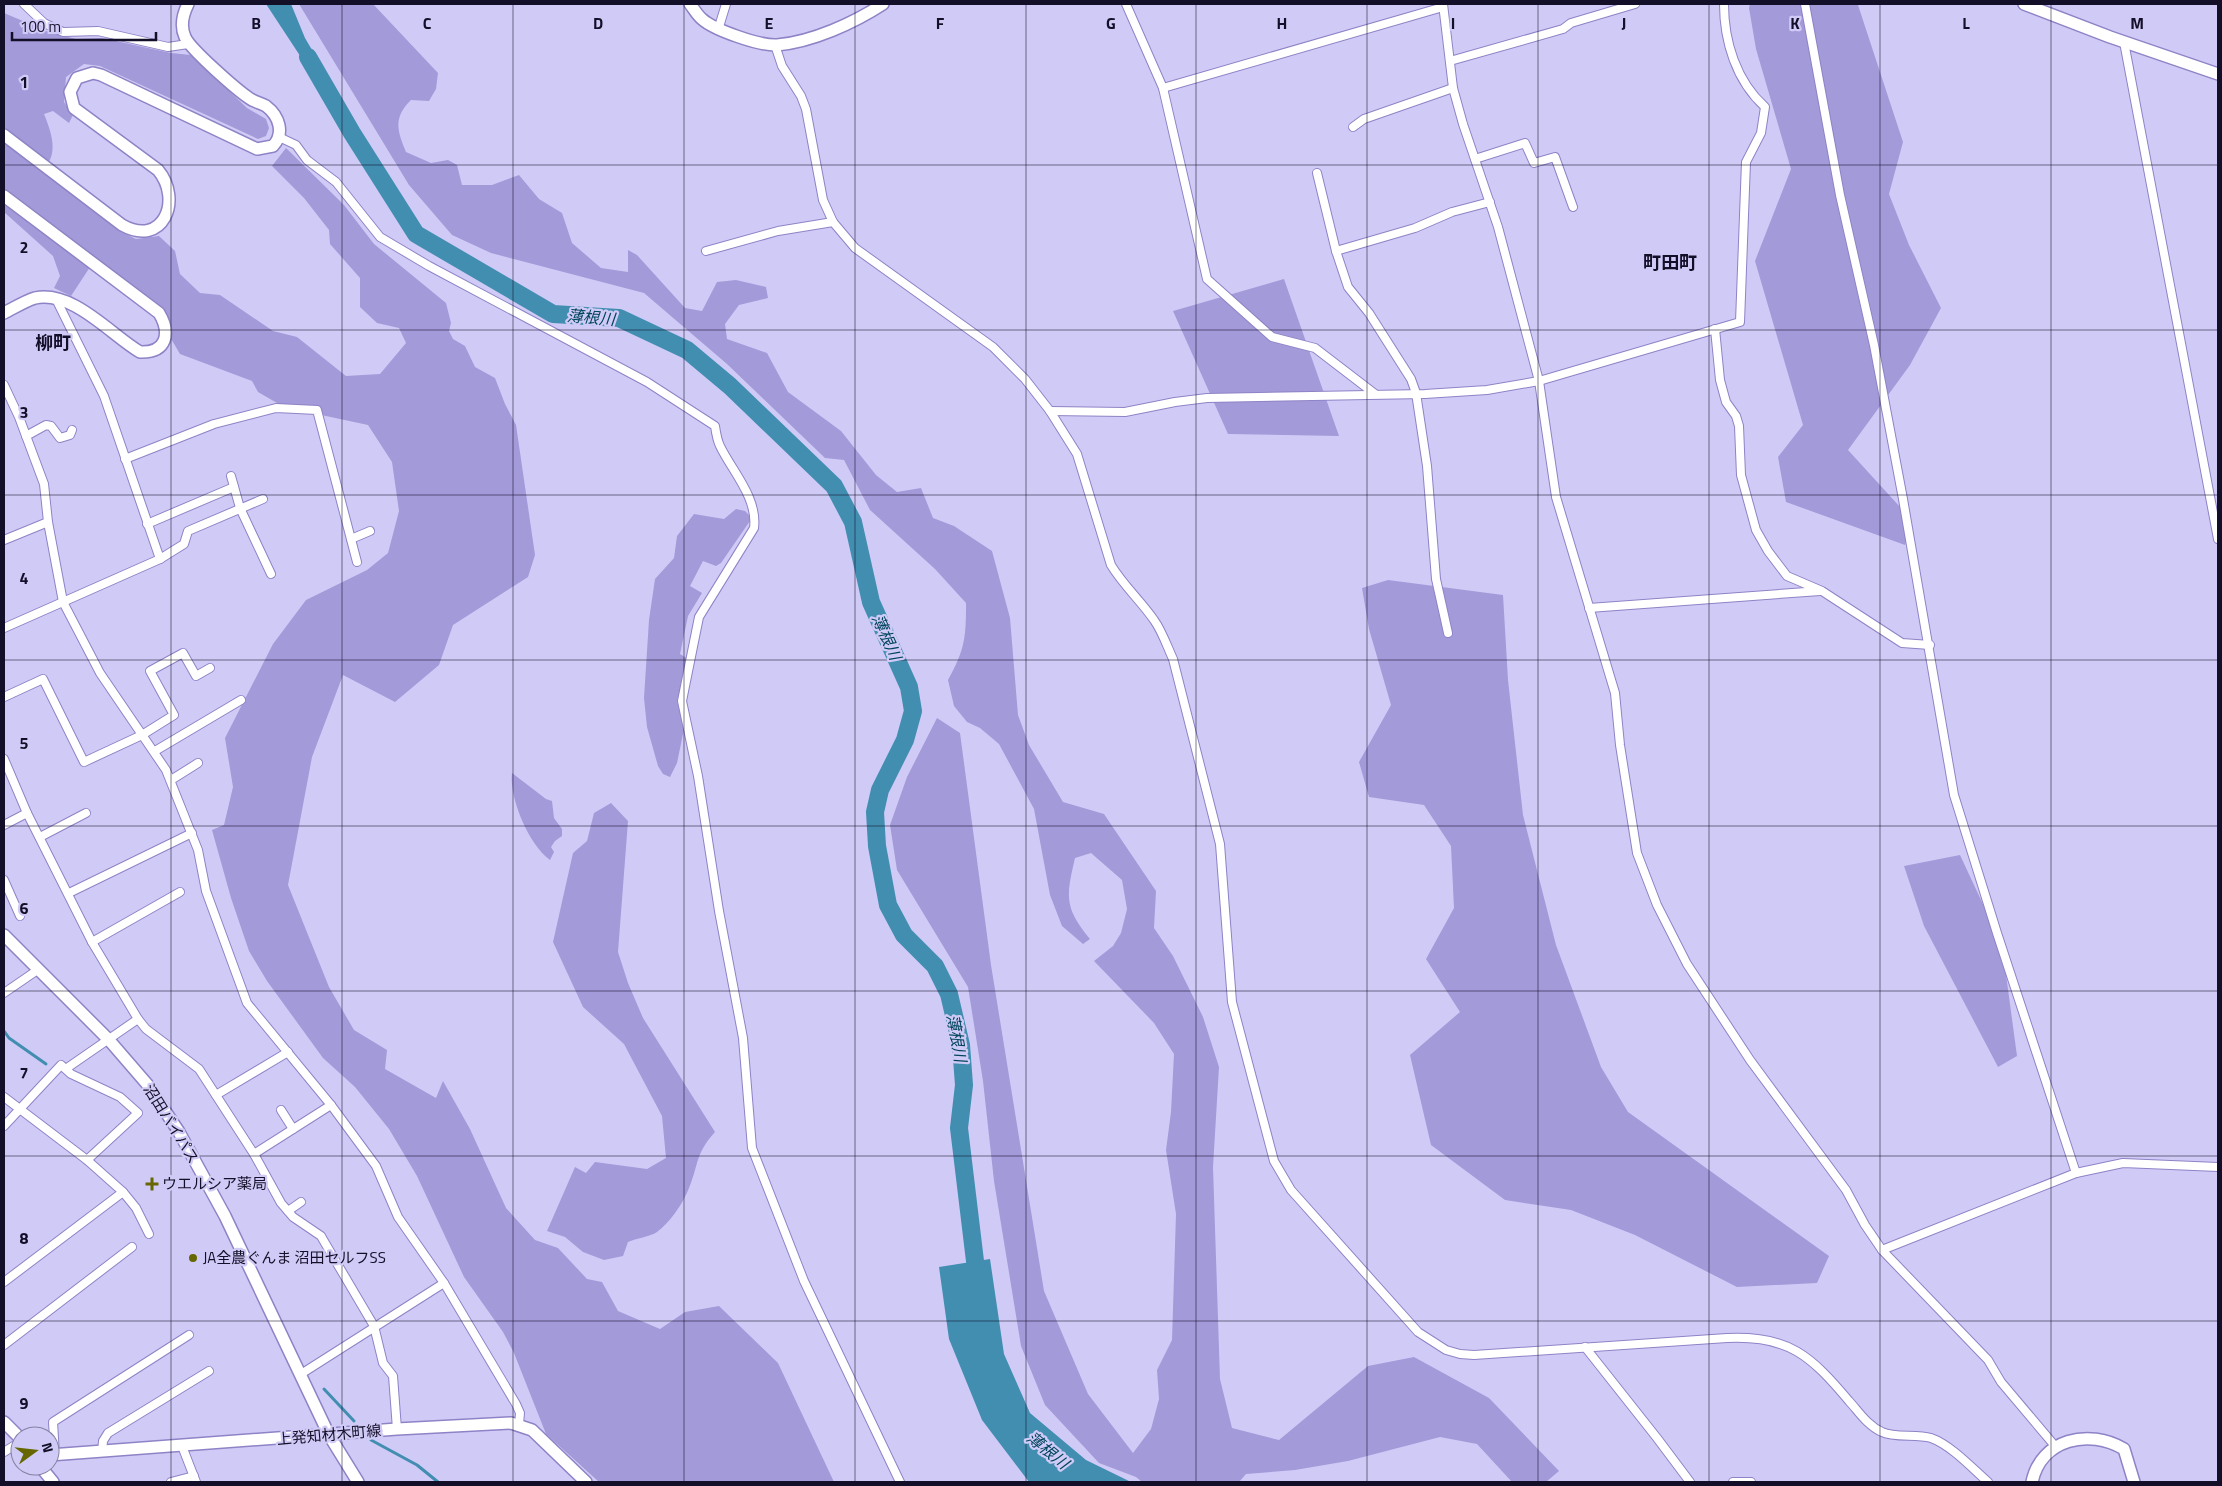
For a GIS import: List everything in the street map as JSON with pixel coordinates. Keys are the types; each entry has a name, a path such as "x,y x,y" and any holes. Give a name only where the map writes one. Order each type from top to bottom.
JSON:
{"street":[{"path":"24,4 44,23 63,32 98,31 168,48 188,44"},
{"path":"4,135 122,225 130,229 146,232 155,229 167,214 169,195 164,177 158,170 79,113 71,100 70,92 77,78 93,73 101,75 257,149 273,146 279,137 279,123 272,112 260,103 249,99 188,44 182,27 188,4"},
{"path":"690,4 702,19 718,30 775,45 824,33 867,14 883,4"},
{"path":"718,30 726,4"},
{"path":"1126,4 1163,88 1207,280 1272,337 1315,348 1375,394"},
{"path":"1450,61 1563,29 1571,24 1635,4"},
{"path":"1050,411 1126,412 1175,402 1207,398 1487,390 1539,381 1740,322 1746,162 1760,133 1765,107 1752,96 1743,83 1728,37 1724,4"},
{"path":"1805,4 1840,195 1874,345 1930,644 1954,795 1996,933 2076,1173"},
{"path":"2024,4 2124,42 2218,74"},
{"path":"1163,88 1443,6 1453,88 1498,227 1539,381 1556,497 1615,692 1620,745 1637,853 1657,905 1686,964 1750,1060 1846,1190 1865,1225 1882,1250 1988,1360 2001,1382 2055,1446"},
{"path":"2124,42 2218,539"},
{"path":"775,45 782,66 801,96 806,109 823,200 833,222 855,248 993,347 1025,379 1050,411 1082,466 1111,565 1118,577 1155,620 1173,659 1220,844 1232,1002 1237,1026 1274,1161 1291,1190 1418,1332 1433,1344 1446,1350 1467,1354 1751,1337 1776,1341 1791,1347 1818,1365 1867,1422 1882,1432 1932,1438 1955,1453 1988,1482"},
{"path":"1353,127 1364,119 1453,88"},
{"path":"279,137 296,145 307,160 336,182 380,237 429,266 647,382 715,426 719,444 744,487 755,517 754,528 700,617 682,701 698,776 719,911 744,1038 752,1148 804,1281 900,1482"},
{"path":"1475,159 1525,143 1534,163 1555,157 1573,208"},
{"path":"1317,173 1336,251 1348,287 1369,313 1411,379 1416,393 1428,466 1436,579 1448,633"},
{"path":"4,196 160,313 166,328 166,337 163,344 156,350 140,352 93,317 75,306 56,299 33,298 4,313"},
{"path":"1336,251 1422,226 1452,212 1490,202"},
{"path":"706,251 778,231 833,222"},
{"path":"56,299 104,396 160,559"},
{"path":"1715,329 1720,380 1726,402 1736,416 1739,426 1741,474 1756,530 1768,551 1787,576 1822,591 1902,643 1930,644"},
{"path":"4,385 44,484 48,522 62,602 100,673 155,751 171,780 192,832 205,876 206,891 247,1003 331,1105 376,1166 398,1217 444,1282 518,1408 519,1424"},
{"path":"125,460 214,424 240,417 276,408 317,410 357,562"},
{"path":"26,436 46,425 51,426 55,434 60,438 70,435 72,430"},
{"path":"231,476 240,508 271,574"},
{"path":"147,524 234,487"},
{"path":"4,628 160,559 184,544 188,531 263,499"},
{"path":"4,540 48,522"},
{"path":"351,539 370,531"},
{"path":"1589,608 1822,591"},
{"path":"4,697 43,679 84,762 142,735 174,715 150,672 183,653 196,676 210,668"},
{"path":"155,751 241,700"},
{"path":"4,759 27,813 69,893 92,942 138,1019 146,1029 199,1069 254,1154 281,1203 288,1212 321,1236 374,1326 383,1364 393,1376 397,1429"},
{"path":"171,780 198,763"},
{"path":"4,825 27,813"},
{"path":"40,838 86,813"},
{"path":"69,893 192,832"},
{"path":"4,880 20,916"},
{"path":"92,942 180,892"},
{"name":"沼田バイパス","path":"4,935 109,1040 147,1084 179,1132 225,1216 329,1435 358,1482"},
{"path":"4,994 39,969"},
{"path":"67,1068 138,1019"},
{"path":"216,1095 288,1052"},
{"path":"4,1126 61,1065 72,1074 120,1097 138,1113 87,1160"},
{"path":"4,1097 22,1108 87,1160 123,1192 136,1208 149,1234"},
{"path":"254,1154 331,1105"},
{"path":"281,1110 294,1129"},
{"path":"1882,1250 2076,1173 2123,1163 2218,1167"},
{"path":"4,1282 123,1192"},
{"path":"288,1212 301,1202"},
{"path":"4,1345 132,1246"},
{"path":"301,1374 444,1282"},
{"path":"53,1426 53,1422 188,1335"},
{"path":"1585,1347 1690,1482"},
{"path":"102,1452 103,1441 108,1434 209,1371"},
{"name":"上発知材木町線","path":"60,1455 502,1423 526,1426 539,1435 586,1482"},
{"path":"2032,1482 2033,1475 2041,1461 2055,1446 2080,1438 2106,1441 2124,1449 2134,1482"},
{"path":"171,1482 195,1479 182,1446"},
{"path":"1733,1482 1751,1482"}],"shaded area":[{"path":"299,4 373,4 438,73 436,89 429,101 411,100 401,113 398,125 406,152 431,163 448,160 457,165 462,185 492,185 519,175 539,199 562,213 572,243 601,268 628,272 628,250 637,255 685,308 702,311 717,282 736,280 766,287 768,298 739,305 725,324 727,339 767,353 788,392 841,431 876,475 897,492 921,488 933,518 954,526 992,551 1010,618 1018,715 1029,745 1063,802 1104,814 1156,891 1154,928 1173,956 1203,1017 1219,1067 1213,1167 1220,1379 1232,1428 1279,1440 1368,1366 1414,1357 1489,1398 1559,1471 1546,1482 1512,1482 1477,1444 1440,1437 1348,1461 1295,1470 1246,1474 1239,1482 1142,1482 1136,1477 1099,1463 1045,1405 1021,1346 994,1181 983,1081 968,987 897,870 890,825 907,777 937,718 960,733 991,965 1044,1291 1088,1394 1133,1453 1151,1429 1159,1399 1157,1370 1172,1340 1176,1214 1166,1150 1171,1112 1174,1054 1154,1023 1094,961 1113,946 1121,933 1127,909 1122,880 1091,853 1075,858 1069,901 1075,918 1090,939 1083,944 1062,926 1050,895 1034,809 999,744 980,728 967,722 954,706 948,680 958,660 963,643 966,625 966,603 935,569 870,510 844,460 825,458 727,364 644,293 491,253 452,235 409,185"},
{"path":"1750,4 1858,5 1903,142 1889,194 1909,245 1941,308 1910,365 1848,450 1911,519 1905,545 1786,502 1778,457 1803,425 1755,261 1791,169 1756,49 1749,8"},
{"path":"4,13 49,32 76,39 102,38 171,53 191,55 247,108 266,119 269,128 266,136 258,139 100,66 84,64 66,77 64,102 73,115 69,123 53,111 44,114 53,144 49,162 4,127"},
{"path":"4,143 121,232 136,239 159,236 175,251 180,274 200,293 220,295 273,331 297,337 346,376 380,374 406,343 399,328 377,323 360,307 360,278 330,244 329,230 304,198 272,166 286,148 344,205 374,244 446,303 451,323 449,331 453,339 465,346 475,367 495,378 516,425 535,555 528,577 453,625 439,665 395,702 343,675 312,757 288,885 329,987 354,1030 387,1050 385,1069 436,1098 443,1081 470,1129 506,1208 535,1240 558,1248 587,1279 602,1282 618,1311 660,1329 685,1312 719,1306 778,1363 834,1482 599,1482 546,1434 514,1353 503,1332 464,1277 417,1176 389,1129 355,1087 323,1058 267,981 249,951 231,898 212,830 224,825 233,787 225,738 273,644 306,600 367,570 388,553 399,511 392,462 368,425 284,407 258,392 252,381 180,354 170,337 170,329 4,191"},
{"path":"4,201 90,267 71,296 54,288 60,276 53,256 4,212"},
{"path":"1284,279 1339,436 1228,434 1173,311"},
{"path":"736,509 745,511 752,518 721,563 716,566 703,561 690,586 702,593 688,616 680,654 688,659 677,701 684,729 677,763 670,777 663,774 658,766 647,727 644,698 649,620 655,579 674,558 677,536 694,514 724,519"},
{"path":"1388,580 1503,595 1508,680 1523,815 1556,945 1601,1067 1628,1112 1829,1256 1817,1283 1737,1287 1635,1235 1571,1210 1505,1200 1431,1145 1410,1055 1460,1012 1426,959 1454,908 1451,846 1424,805 1369,797 1359,762 1391,705 1369,629 1362,588"},
{"path":"512,773 546,799 552,801 554,818 562,829 562,836 551,847 554,852 550,860 535,844 522,820 514,795"},
{"path":"611,803 628,821 618,952 628,983 643,1018 715,1132 704,1147 686,1194 671,1218 654,1234 628,1242 623,1256 604,1260 583,1252 565,1237 547,1231 575,1167 586,1173 595,1162 647,1169 666,1158 662,1116 624,1044 583,1007 553,942 573,853 587,841 594,813"},
{"path":"1960,855 2002,945 2017,1056 1998,1067 1924,926 1904,866"}],"water":[{"path":"266,4 291,4 305,38 329,79 314,77"},
{"path":"990,1259 1004,1354 1030,1413 1086,1460 1131,1482 1029,1482 982,1420 949,1339 939,1267"}],"waterway":[{"name":"薄根川","path":"308,57 352,133 416,234 553,314 619,318 687,350 730,386 834,486 853,522 871,602 909,687 913,711 905,740 880,790 875,812 877,846 888,905 904,935 935,966 949,994 961,1045 964,1085 959,1128 978,1286"},
{"path":"4,1031 9,1038 46,1064"},
{"path":"324,1389 354,1421"},
{"path":"371,1440 417,1465 438,1482"}],"place":[{"name":"ウエルシア薬局","path":"152,1184"},
{"name":"JA全農ぐんま 沼田セルフSS","path":"193,1258"}],"district":[{"name":"町田町","path":"1670,263"},
{"name":"柳町","path":"53,343"}]}
